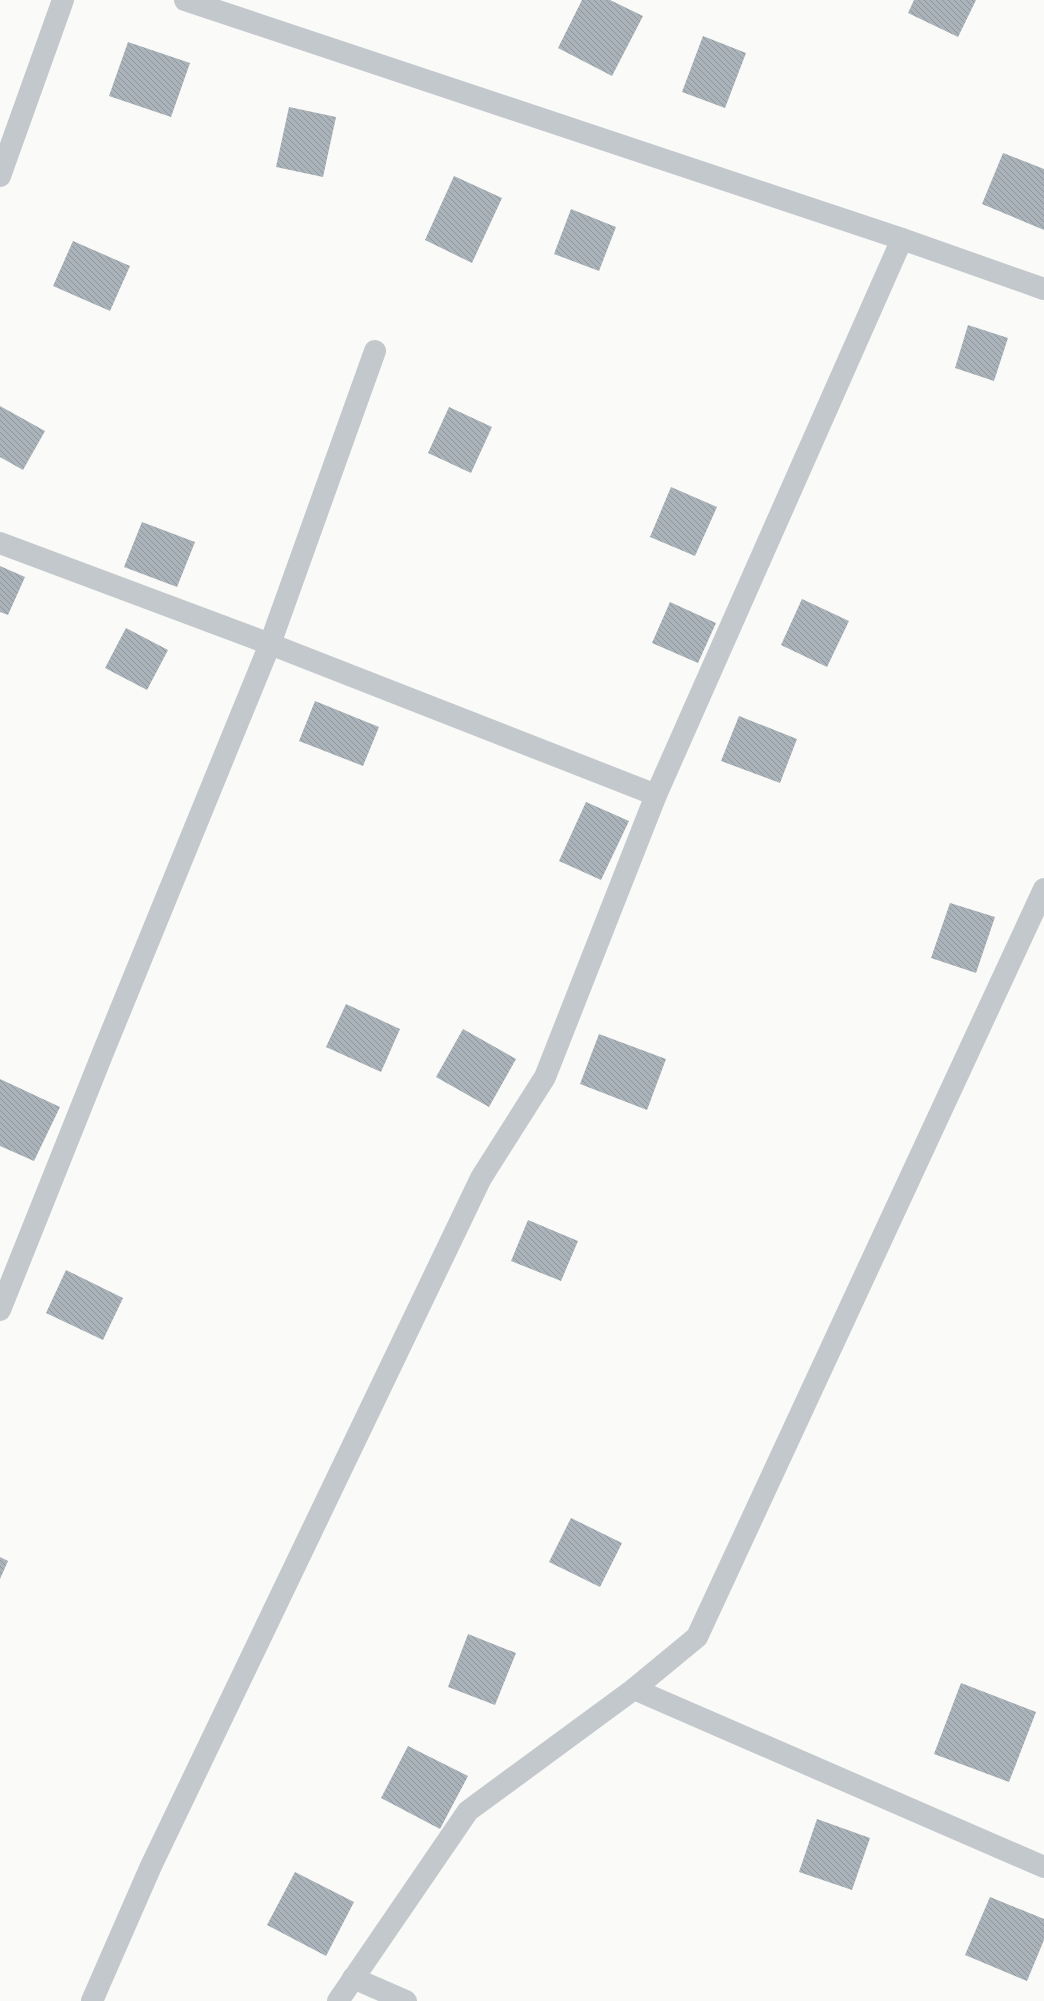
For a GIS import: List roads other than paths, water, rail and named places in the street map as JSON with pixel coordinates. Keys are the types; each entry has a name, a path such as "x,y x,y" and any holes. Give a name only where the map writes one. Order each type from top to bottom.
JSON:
{"street":[{"path":"0,176 62,0"},
{"path":"185,0 902,239 1044,289"},
{"path":"92,2001 151,1866 480,1178 545,1077 656,795 902,239"},
{"path":"0,1310 104,1050 270,644 375,351"},
{"path":"0,543 270,644 656,795"},
{"path":"338,2001 468,1811 634,1690 697,1637 1044,890"},
{"path":"634,1690 1044,1867"},
{"path":"353,1978 406,2001"}]}
